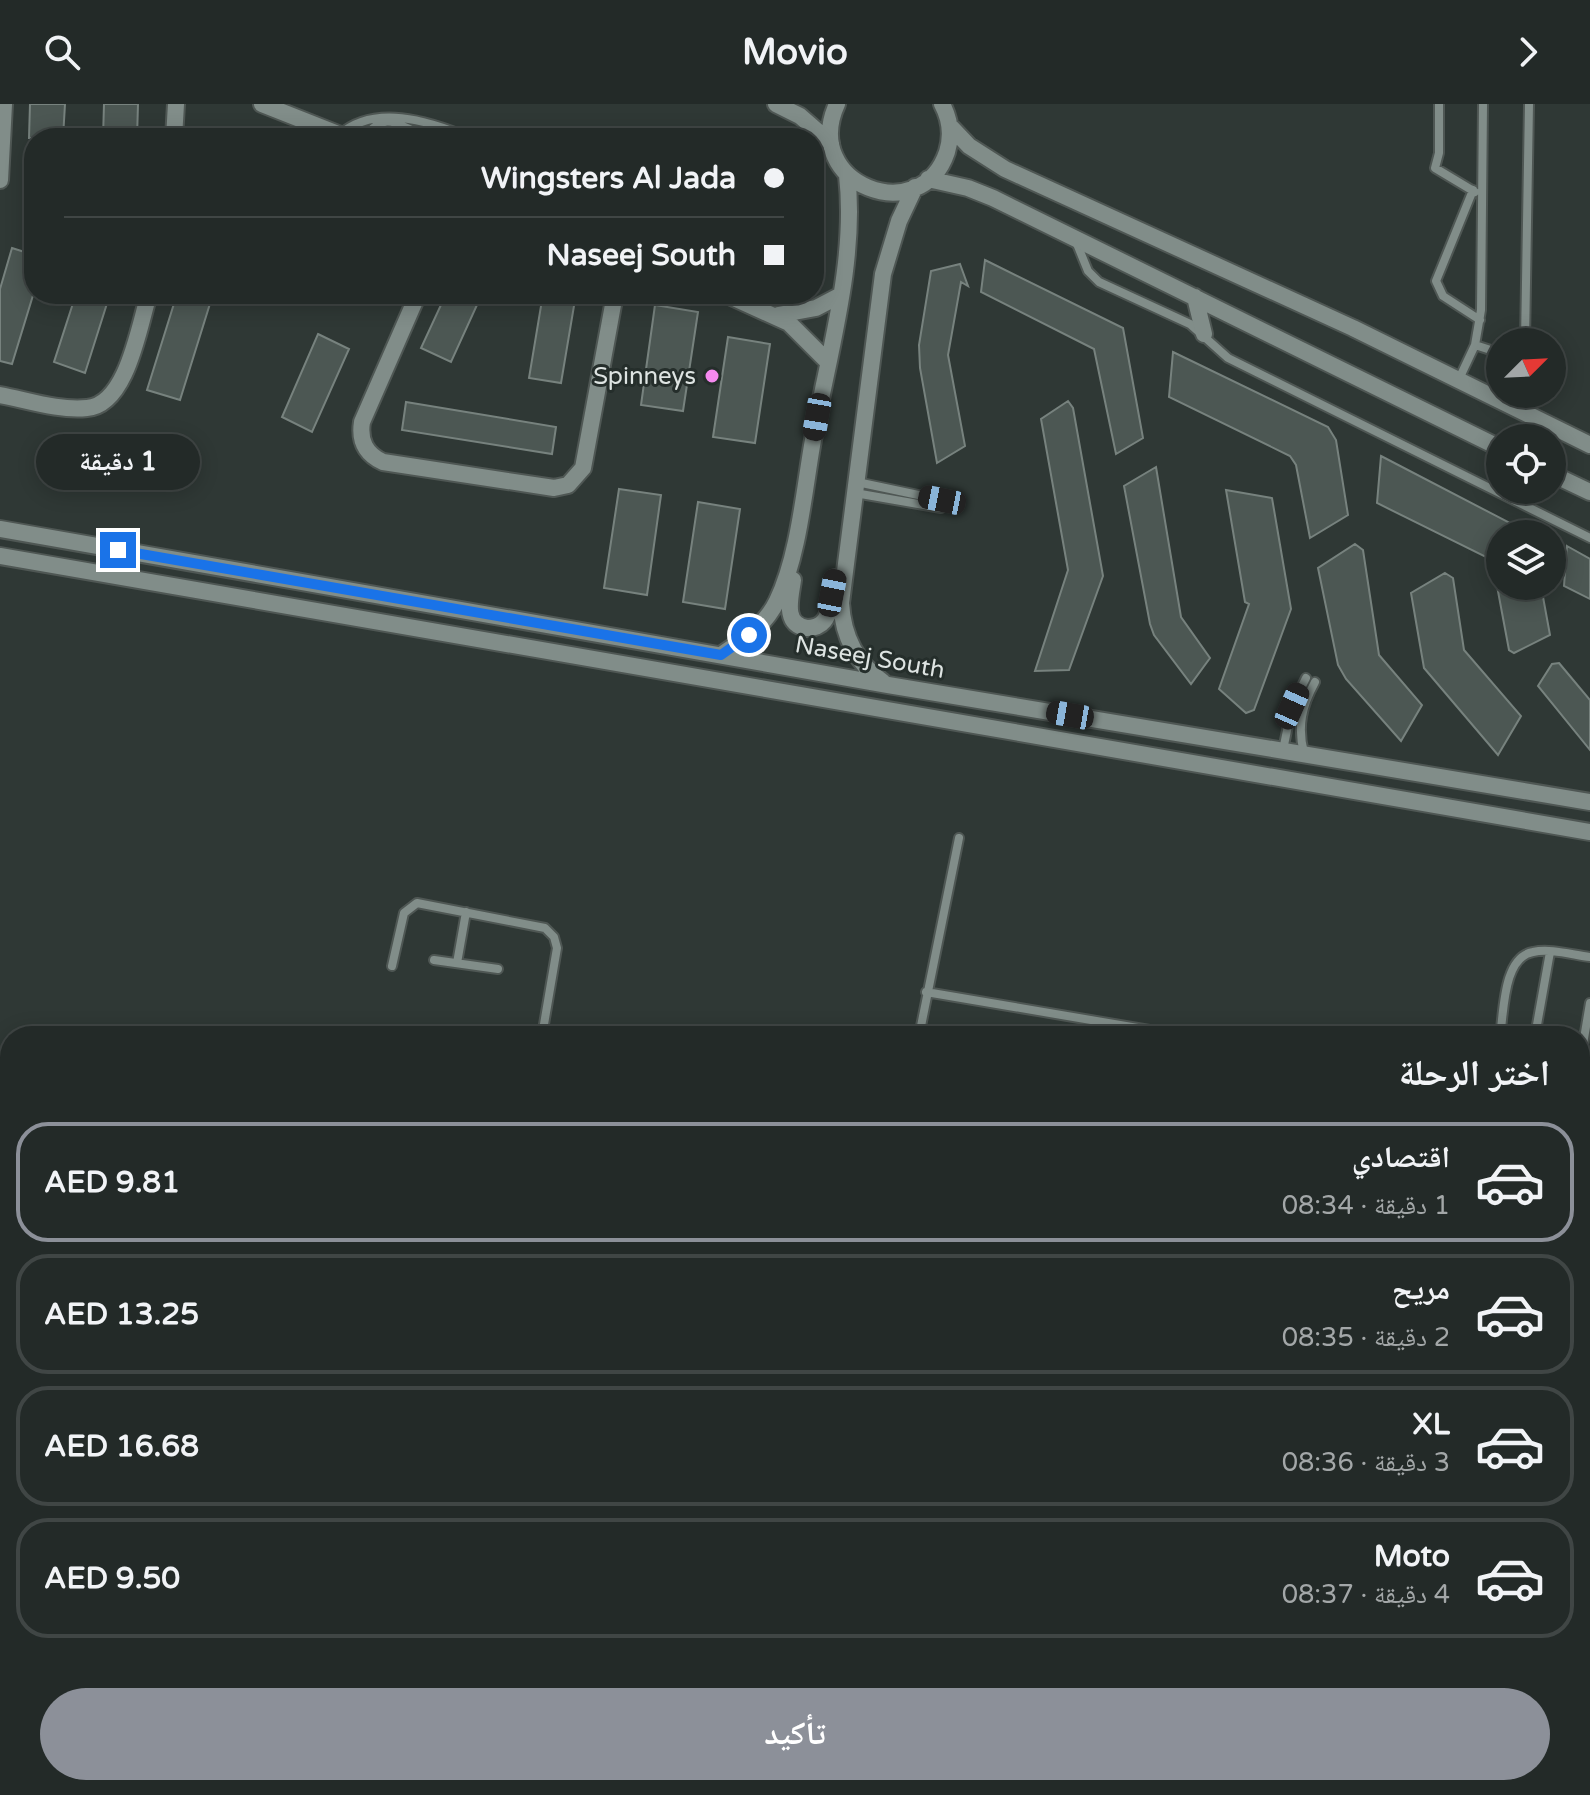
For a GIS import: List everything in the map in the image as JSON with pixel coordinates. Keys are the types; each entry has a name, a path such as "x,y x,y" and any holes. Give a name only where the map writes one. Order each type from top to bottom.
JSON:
{"street":[{"path":"0,180 4,104"},
{"path":"175,128 176,104"},
{"path":"262,104 324,128"},
{"path":"776,104 800,116 814,128"},
{"path":"831,143 830,129 837,104"},
{"path":"942,104 950,126 969,146 1005,169 1459,379 1590,445"},
{"path":"888,685 860,660 844,627 841,603 883,274 899,221 922,183 946,155 950,126"},
{"path":"721,655 766,619 778,598 792,551 849,231 847,175 831,143 824,137"},
{"path":"847,175 875,191 895,193 922,183 980,193 1486,441"},
{"path":"824,304 839,296"},
{"path":"1195,297 1204,334"},
{"path":"0,395 78,408 94,407 108,401 121,383 146,304"},
{"path":"414,304 362,422 361,436 366,448 383,462 554,488 568,485 583,468 613,304"},
{"path":"753,304 778,315 810,340 827,361"},
{"path":"778,315 824,304"},
{"path":"1566,481 1590,492"},
{"name":"Naseej South","path":"0,529 888,685 1590,802"},
{"path":"792,551 794,571 790,613 801,627 814,627 827,616 838,561 849,540"},
{"path":"0,556 1590,832"}],"lane":[{"path":"1439,104 1439,153 1435,168 1483,196"},
{"path":"1459,379 1475,345 1480,320 1483,104"},
{"path":"1525,328 1529,104"},
{"path":"351,128 362,114 389,107 446,128"},
{"path":"372,128 386,120 406,128"},
{"path":"1473,190 1436,281 1443,296 1480,320"},
{"path":"1075,238 1088,271 1099,282 1190,324 1238,364 1590,538"},
{"path":"1475,345 1486,349"},
{"path":"856,488 942,504"},
{"path":"1283,750 1292,706 1310,680 1299,724 1304,754"},
{"path":"921,1026 959,838"},
{"path":"392,966 404,913 411,905 423,904 539,925 554,937 557,948 544,1026"},
{"path":"457,963 466,912"},
{"path":"1537,1026 1550,952"},
{"path":"1502,1026 1515,964 1526,954 1550,952 1590,957"},
{"path":"434,960 498,969"},
{"path":"926,992 1126,1026"},
{"path":"1586,1026 1590,1003"}],"building":[{"path":"30,104 65,104 64,128 29,128"},
{"path":"104,104 138,104 137,128 103,128"},
{"path":"12,248 24,252 24,304 30,304 12,364 0,361 0,289"},
{"path":"985,260 1123,328 1143,438 1116,454 1094,349 981,292"},
{"path":"960,264 968,286 961,282 948,355 965,446 937,463 920,368 919,345 931,271"},
{"path":"73,304 107,304 85,373 54,362"},
{"path":"174,304 210,304 180,400 147,390"},
{"path":"441,304 477,304 451,362 421,348"},
{"path":"541,304 574,304 561,383 529,378"},
{"path":"655,305 698,312 683,411 641,405"},
{"path":"318,334 349,349 312,432 282,417"},
{"path":"728,337 770,344 755,443 713,437"},
{"path":"1173,352 1328,427 1336,440 1348,515 1310,538 1296,465 1290,456 1169,397"},
{"path":"1068,401 1073,408 1103,576 1069,670 1035,671 1068,570 1041,419"},
{"path":"406,402 556,427 552,454 402,430"},
{"path":"1381,456 1504,520 1486,520 1486,557 1377,503"},
{"path":"1156,467 1181,617 1210,658 1191,684 1154,635 1150,624 1124,486"},
{"path":"619,489 661,495 647,595 604,588"},
{"path":"1226,490 1272,498 1291,609 1254,710 1246,713 1219,689 1249,604 1245,602"},
{"path":"698,502 740,509 725,609 683,602"},
{"path":"1355,544 1363,550 1379,655 1422,705 1401,741 1346,679 1338,665 1318,568"},
{"path":"1567,546 1590,559 1590,599 1566,587"},
{"path":"1445,573 1453,578 1464,650 1521,716 1498,755 1424,668 1411,593"},
{"path":"1500,600 1544,600 1550,635 1514,653 1509,650"},
{"path":"1559,663 1590,700 1590,750 1538,686 1552,664"}],"place":[{"name":"Spinneys","path":"712,376"}],"route":[{"path":"118,550 721,655 749,635"}]}
